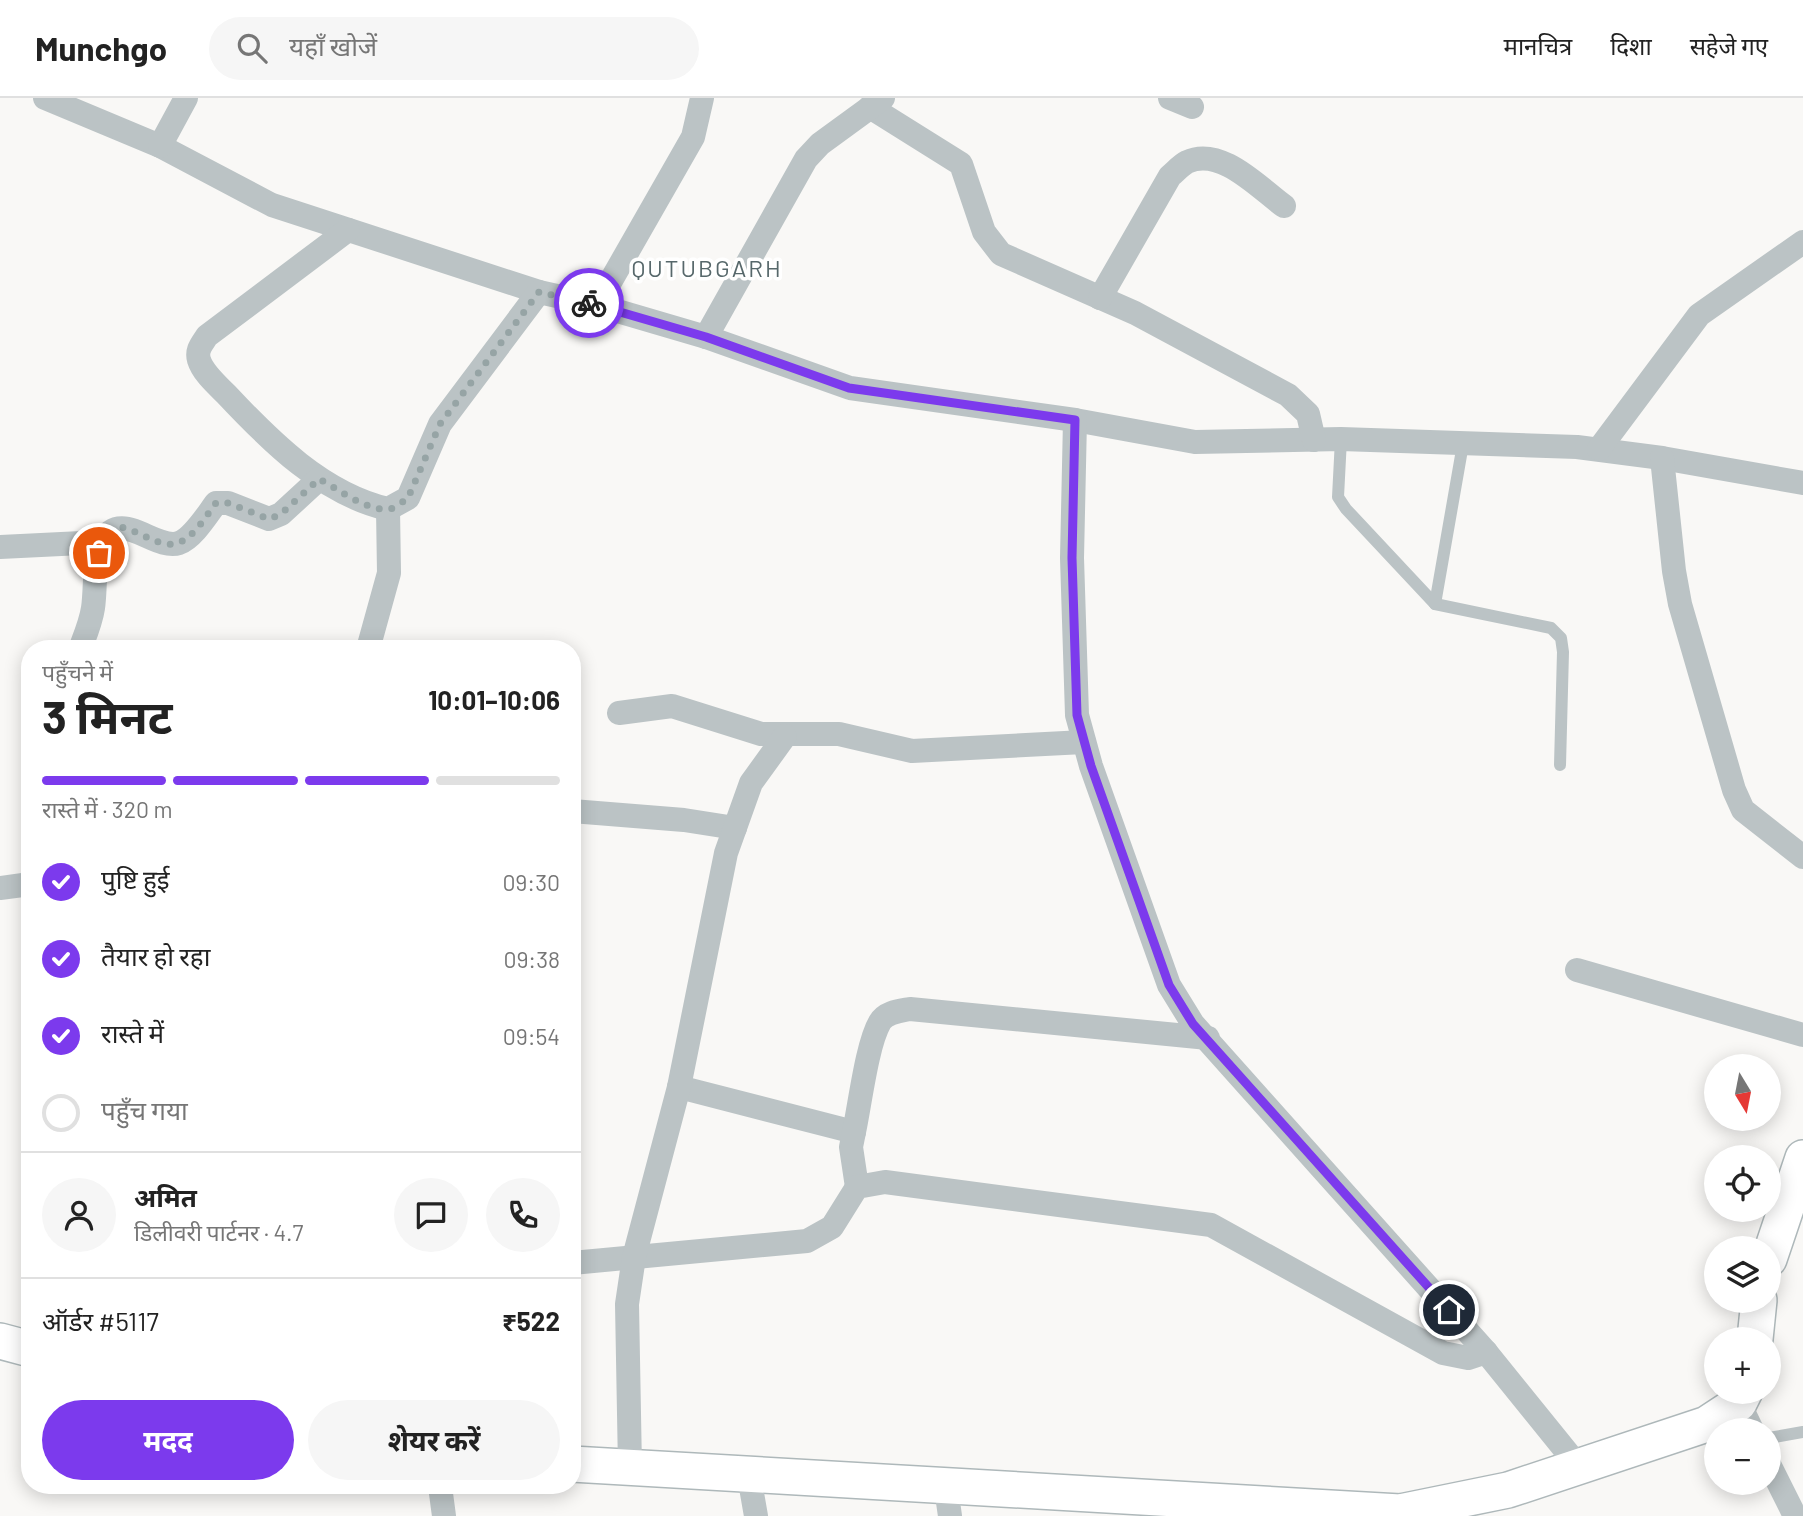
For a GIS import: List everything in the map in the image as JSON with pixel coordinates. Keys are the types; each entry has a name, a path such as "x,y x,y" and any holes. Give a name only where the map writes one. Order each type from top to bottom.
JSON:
{"street":[{"path":"160,146 186,98"},
{"path":"597,304 692,137 702,98"},
{"path":"49,99 160,146 272,205 539,292 597,304 706,337 849,388 1075,420 1195,442 1341,439 1599,449 1803,483"},
{"path":"706,337 806,159 820,144 877,103 961,164 984,232 1001,254 1100,298 1288,395 1308,414 1314,440"},
{"path":"1100,298 1170,176 1187,162 1203,158 1221,160 1284,206"},
{"path":"348,230 207,336 198,349 199,360 206,373 261,432 319,479 369,505 388,509 408,498 440,424 539,292"},
{"path":"1599,449 1699,316 1803,242"},
{"path":"1075,420 1072,558 1076,698 1084,742 1169,985 1193,1024 1486,1352 1580,1467"},
{"path":"1662,458 1680,604 1734,790 1743,810 1803,857"},
{"path":"0,547 102,542 120,527 135,530 168,545 183,542 216,503 228,503 269,519 281,514 319,479"},
{"path":"370,640 389,573 388,509"},
{"path":"83,640 93,610 102,542"},
{"path":"619,713 672,706 761,734 839,734 912,751 1084,742"},
{"path":"630,1468 627,1304 634,1257 679,1087 726,853 751,783 785,736"},
{"path":"581,812 684,820 735,828"},
{"path":"0,888 21,885"},
{"path":"1577,970 1803,1035"},
{"path":"581,1262 807,1241 832,1227 857,1187 851,1147 854,1132 878,1030 881,1021 893,1012 910,1009 1208,1038"},
{"path":"679,1087 854,1132"},
{"path":"1777,1236 1803,1158"},
{"path":"857,1187 885,1182 1211,1225 1443,1353 1468,1358 1486,1352"},
{"path":"0,1341 21,1347"},
{"path":"581,1465 749,1476 948,1502 1401,1512 1484,1496 1580,1467 1707,1424 1745,1408"},
{"path":"749,1476 756,1516"},
{"path":"1781,1488 1795,1516"},
{"path":"441,1494 444,1516"}],"lane":[{"path":"1341,439 1338,497 1346,509 1435,604 1551,628 1561,638 1563,652 1560,765"},
{"path":"1435,604 1463,443"},
{"path":"1781,1436 1803,1432"}],"way so far":[{"path":"99,553 102,542 110,532 120,527 135,530 168,545 183,542 216,503 228,503 257,517 269,519 281,514 319,479 369,505 388,509 399,505 408,498 440,424 539,292 589,303"}],"district":[{"name":"QUTUBGARH","path":"707,269"}],"route":[{"path":"589,303 706,337 849,388 1075,420 1072,558 1077,715 1091,766 1169,985 1193,1024 1449,1310"}]}
